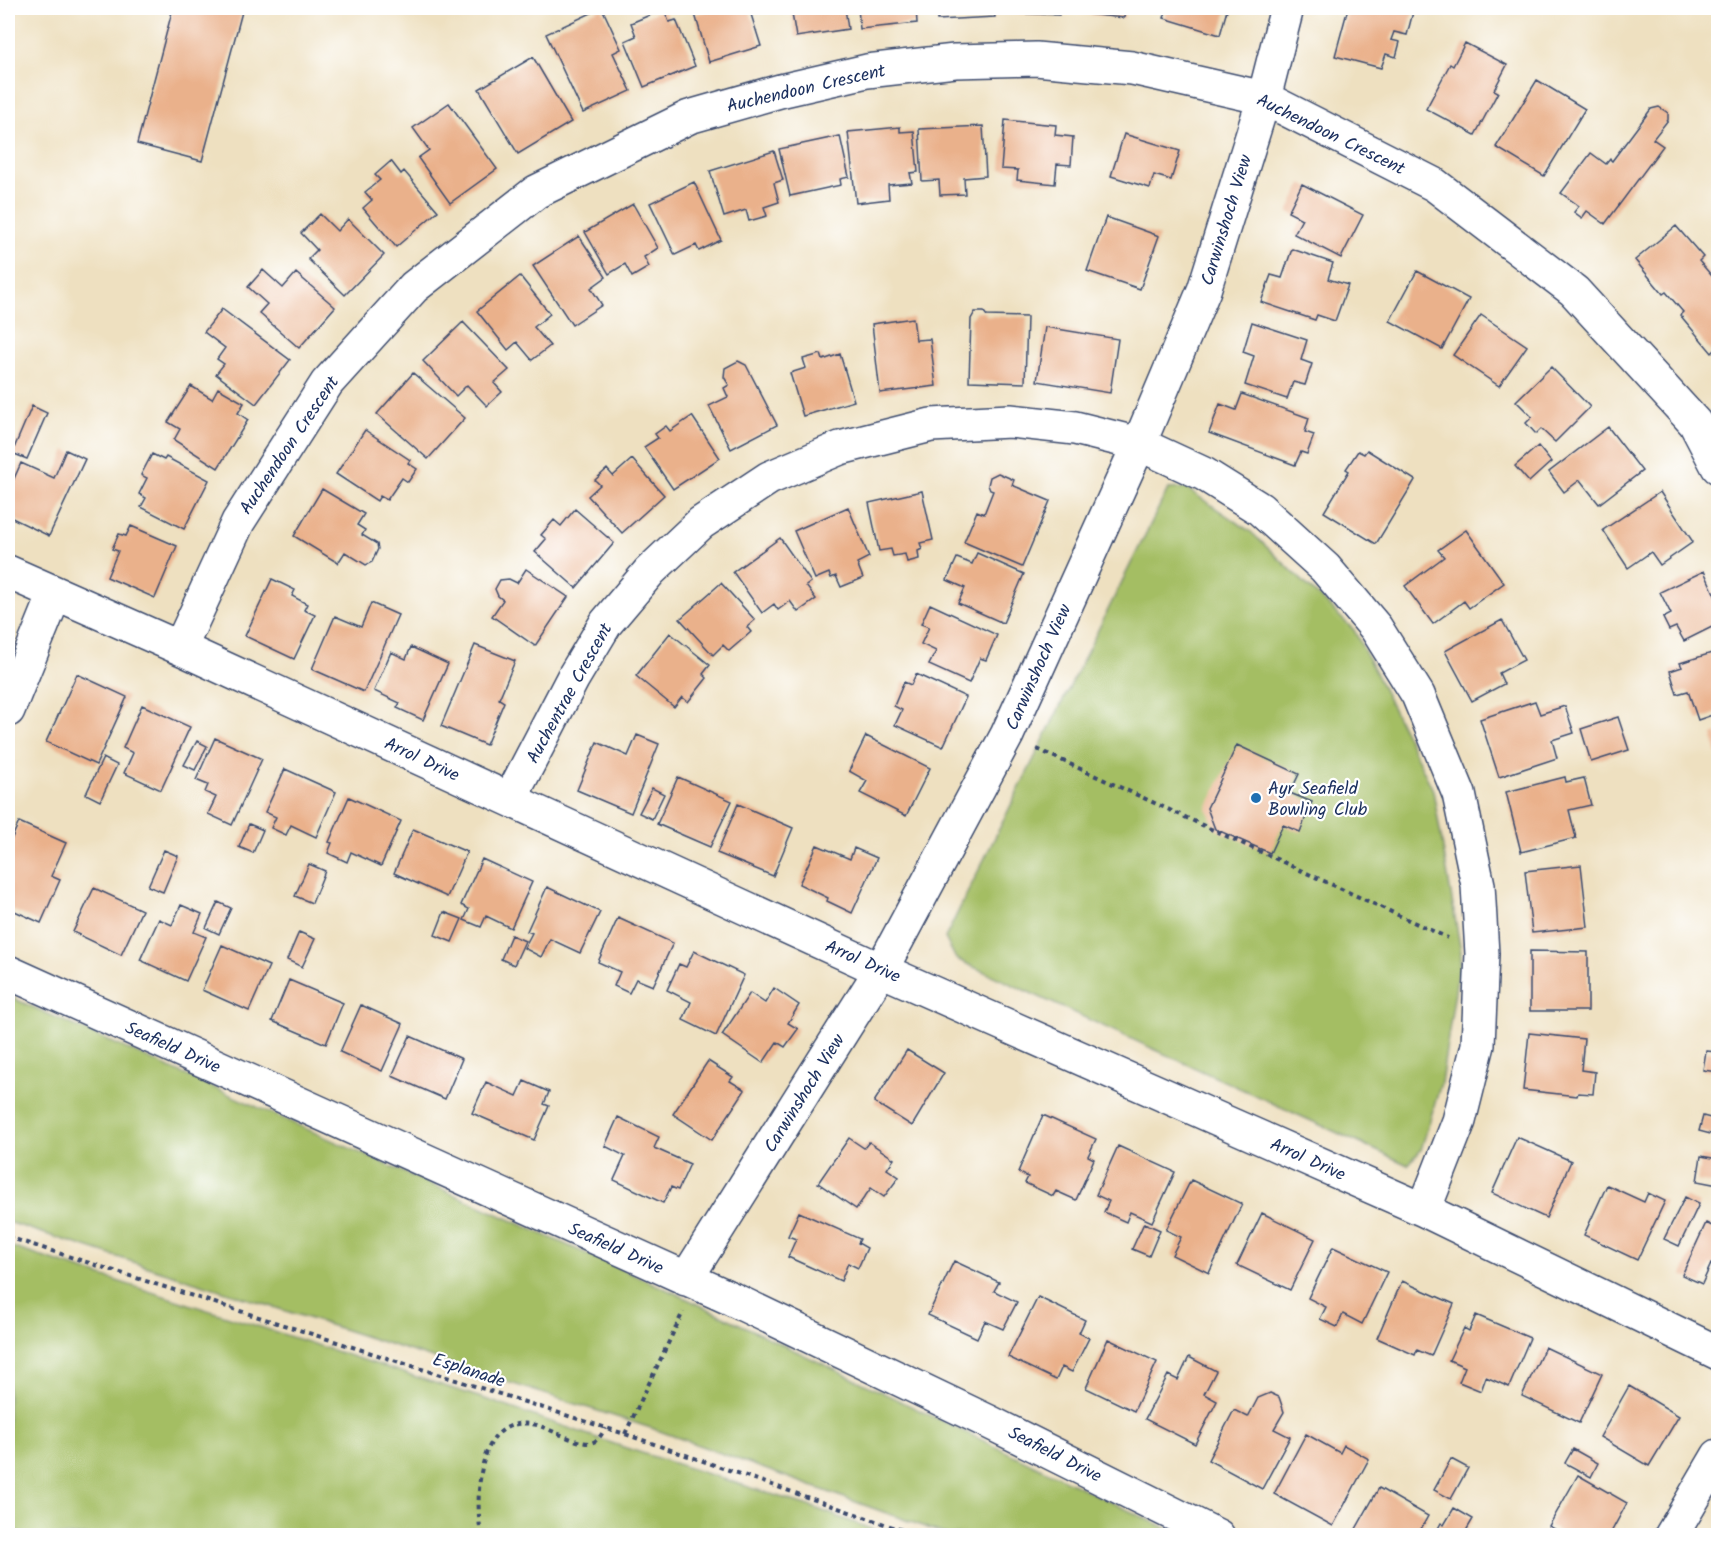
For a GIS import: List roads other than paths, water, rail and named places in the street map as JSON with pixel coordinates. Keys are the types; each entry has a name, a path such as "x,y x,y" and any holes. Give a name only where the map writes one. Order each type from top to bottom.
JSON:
{"street":[{"name":"Carwinshoch View","path":"691,1282 881,970 1007,735 1139,444 1204,290 1264,98 1287,8"},
{"name":"Auchendoon Crescent","path":"180,648 238,522 327,383 414,287 536,192 689,117 780,91 867,71 955,61 1036,59 1132,68 1264,98 1435,185 1574,291 1695,423 1719,467"},
{"name":"Auchentrae Crescent","path":"510,799 573,678 606,623 650,571 701,523 769,478 840,448 931,425 1010,421 1075,428 1139,444 1204,474 1260,509 1325,568 1376,628 1418,695 1459,794 1478,885 1482,954 1478,1045 1459,1121 1424,1210"},
{"name":"Arrol Drive","path":"8,572 180,648 881,970 1424,1210 1719,1353"},
{"path":"8,710 56,594"},
{"name":"Seafield Drive","path":"8,972 691,1282 989,1422 1218,1536"},
{"path":"1671,1536 1719,1456"}],"place":[{"name":"Ayr Seafield Bowling Club","path":"1256,798"}]}
